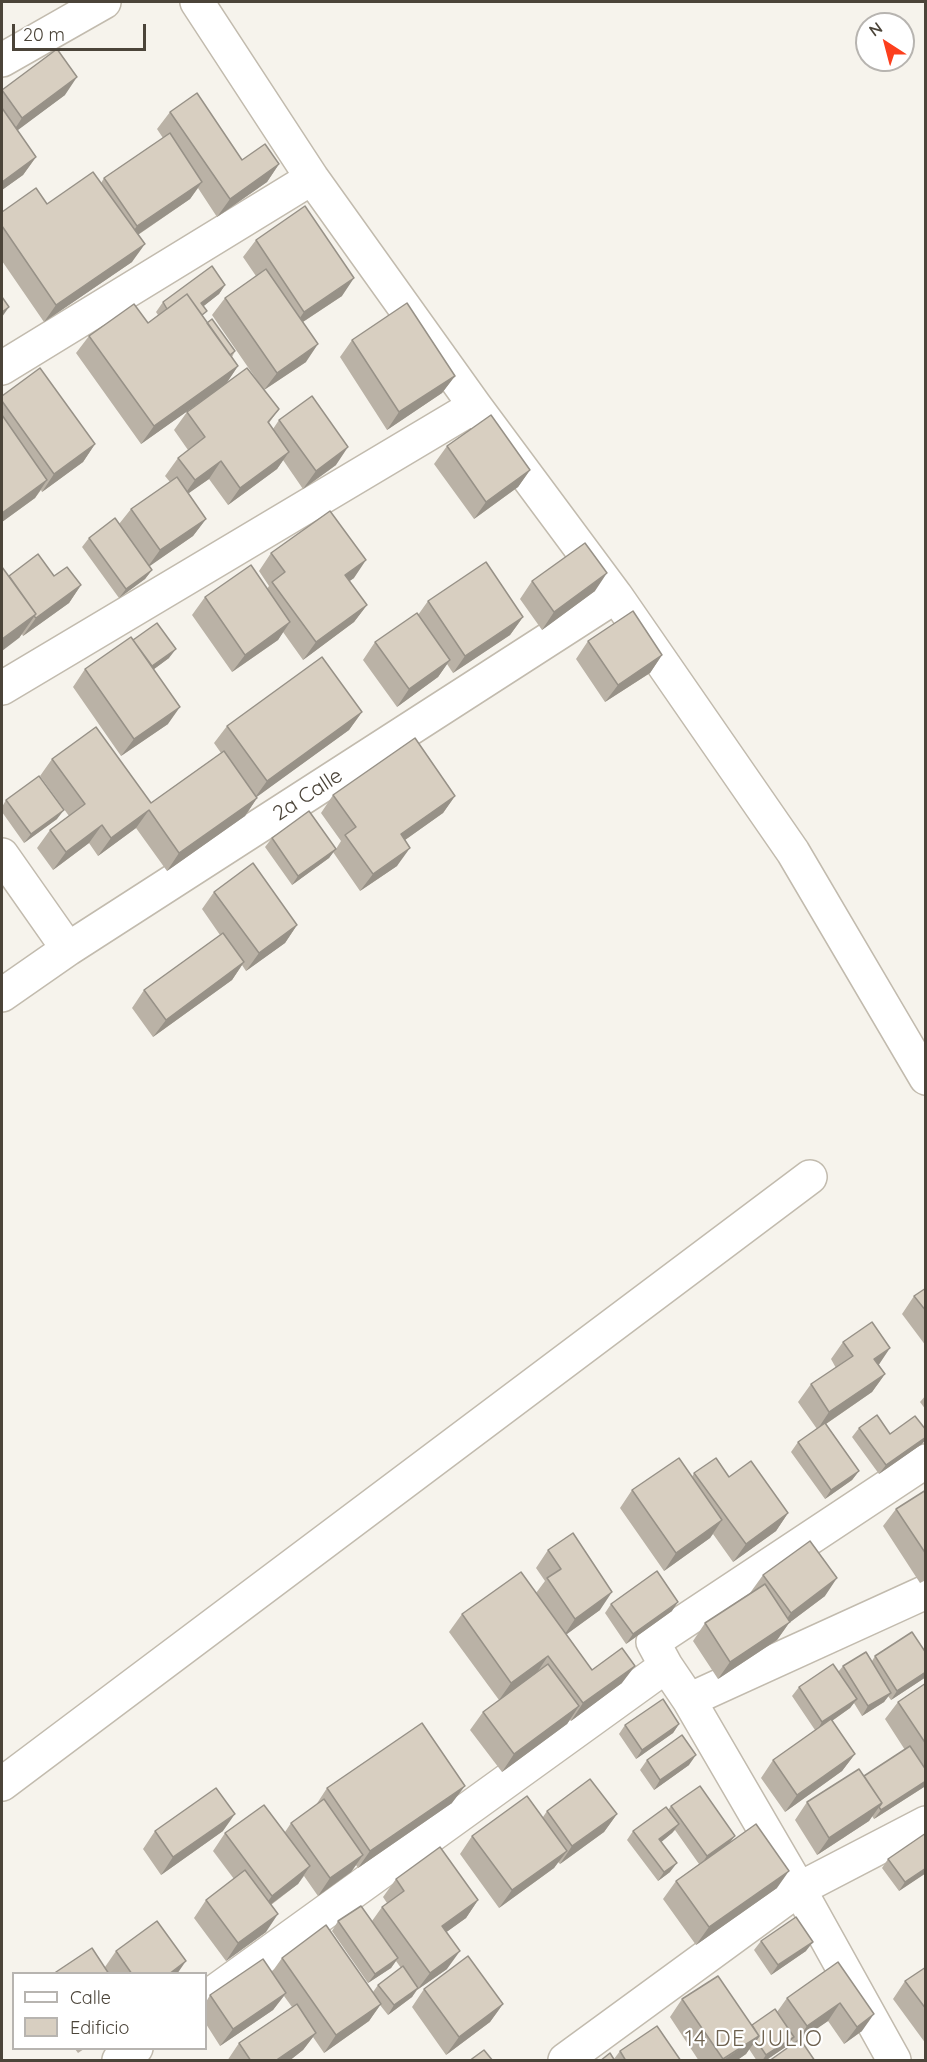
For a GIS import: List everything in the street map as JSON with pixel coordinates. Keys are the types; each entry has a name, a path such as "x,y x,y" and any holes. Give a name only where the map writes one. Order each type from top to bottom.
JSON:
{"street":[{"path":"2,60 104,2"},
{"path":"197,2 312,178 475,406 616,596 793,852 926,1078"},
{"path":"2,368 312,178"},
{"path":"2,688 475,406"},
{"name":"2a Calle","path":"2,995 616,596"},
{"path":"2,855 68,950"},
{"path":"2,1784 810,1177"},
{"path":"889,2059 799,1889 653,1642 926,1461"},
{"path":"689,1700 926,1592"},
{"path":"207,1997 666,1666"},
{"path":"565,2061 799,1889 926,1822"},
{"path":"119,2061 135,2050"}],"building":[{"path":"57,49 77,77 22,118 2,90"},
{"path":"197,93 242,160 265,144 279,164 230,199 170,112"},
{"path":"2,108 36,157 2,182"},
{"path":"170,133 202,182 137,226 104,178"},
{"path":"93,172 145,244 56,305 2,226 2,212 36,188 47,204"},
{"path":"305,206 354,278 304,312 256,240"},
{"path":"212,266 225,285 201,303 207,311 202,315 187,294 167,309 163,302"},
{"path":"266,269 318,344 277,373 225,298"},
{"path":"187,294 238,366 154,426 89,336 134,304 148,323"},
{"path":"2,297 9,307 2,312"},
{"path":"407,303 455,376 399,412 352,340"},
{"path":"212,319 235,351 230,355 207,323"},
{"path":"40,368 95,444 54,474 2,401 2,396"},
{"path":"247,368 279,409 268,422 289,452 240,488 221,461 195,480 178,458 205,437 187,412"},
{"path":"312,396 348,447 316,471 279,420"},
{"path":"2,415 47,480 2,513"},
{"path":"491,415 530,470 486,502 447,446"},
{"path":"177,477 206,519 160,550 131,509"},
{"path":"330,511 366,560 345,575 367,605 316,642 272,582 285,572 271,553"},
{"path":"115,518 152,570 126,589 89,538"},
{"path":"585,543 607,573 554,612 532,581"},
{"path":"38,554 54,576 67,567 81,585 36,618 34,616 36,614 9,576"},
{"path":"486,562 523,617 465,656 428,601"},
{"path":"251,565 290,622 245,655 205,597"},
{"path":"2,567 36,614 2,639"},
{"path":"633,611 662,655 618,685 588,641"},
{"path":"417,613 450,660 409,689 375,642"},
{"path":"157,623 176,649 152,666 133,640"},
{"path":"131,637 180,707 134,739 85,669"},
{"path":"322,657 362,712 267,781 227,726"},
{"path":"96,727 151,803 224,751 257,798 179,853 149,810 111,838 102,825 66,852 50,830 85,804 52,759"},
{"path":"415,738 455,796 401,834 410,848 373,874 345,835 356,827 333,795"},
{"path":"39,776 64,810 31,834 6,800"},
{"path":"309,811 336,849 298,876 272,838"},
{"path":"253,863 297,925 259,953 214,892"},
{"path":"223,933 244,962 166,1020 144,990"},
{"path":"926,1288 926,1311 914,1296"},
{"path":"872,1322 890,1348 874,1359 885,1374 829,1412 811,1384 853,1356 843,1342"},
{"path":"877,1415 890,1434 915,1416 926,1430 926,1437 886,1465 859,1428"},
{"path":"825,1423 859,1471 831,1490 798,1442"},
{"path":"679,1458 722,1520 676,1553 632,1490"},
{"path":"716,1458 729,1477 751,1461 788,1513 746,1544 694,1473"},
{"path":"926,1490 926,1554 896,1509"},
{"path":"573,1533 612,1592 575,1619 547,1578 561,1569 548,1550"},
{"path":"810,1541 837,1578 791,1613 763,1575"},
{"path":"657,1571 678,1602 633,1634 611,1604"},
{"path":"521,1572 592,1670 622,1648 635,1666 583,1703 548,1656 511,1683 462,1614"},
{"path":"765,1584 790,1622 730,1662 705,1623"},
{"path":"912,1632 926,1653 926,1672 897,1691 875,1656"},
{"path":"866,1652 891,1693 868,1706 843,1666"},
{"path":"548,1664 579,1706 514,1754 483,1712"},
{"path":"833,1664 857,1699 822,1722 799,1687"},
{"path":"926,1683 926,1744 898,1702"},
{"path":"663,1699 679,1724 642,1750 625,1725"},
{"path":"831,1719 855,1754 797,1795 773,1760"},
{"path":"422,1723 465,1786 370,1851 327,1788"},
{"path":"682,1735 696,1755 660,1780 647,1760"},
{"path":"910,1746 926,1770 926,1781 881,1810 879,1807 882,1803 864,1776"},
{"path":"859,1769 882,1803 829,1838 807,1802"},
{"path":"590,1779 617,1814 572,1846 547,1811"},
{"path":"700,1786 735,1836 707,1856 671,1806"},
{"path":"216,1788 235,1814 173,1857 155,1831"},
{"path":"527,1796 567,1851 512,1890 472,1836"},
{"path":"324,1799 363,1855 330,1878 291,1823"},
{"path":"264,1805 310,1866 272,1896 225,1833"},
{"path":"666,1807 679,1824 659,1839 677,1863 664,1872 633,1831"},
{"path":"756,1824 789,1871 709,1927 676,1881"},
{"path":"926,1833 926,1868 905,1882 888,1859"},
{"path":"440,1847 478,1900 442,1926 460,1951 430,1973 382,1907 404,1891 396,1879"},
{"path":"245,1870 278,1914 238,1943 206,1900"},
{"path":"361,1906 398,1958 375,1974 338,1921"},
{"path":"796,1917 813,1942 778,1965 761,1941"},
{"path":"157,1921 186,1961 172,1972 131,1972 116,1951"},
{"path":"326,1925 381,2004 336,2035 282,1958"},
{"path":"92,1948 108,1972 56,1972"},
{"path":"468,1956 503,2004 459,2037 424,1989"},
{"path":"263,1959 286,1993 233,2029 210,1995"},
{"path":"838,1962 874,2014 857,2027 840,2003 807,2026 787,1998"},
{"path":"403,1966 418,1988 394,2005 378,1985"},
{"path":"926,1967 926,2009 905,1981"},
{"path":"718,1976 759,2036 723,2059 682,1999"},
{"path":"297,2004 316,2033 275,2061 251,2061 239,2043"},
{"path":"775,2009 794,2037 766,2055 756,2040 759,2036 752,2025"},
{"path":"657,2026 681,2061 626,2061 620,2051"},
{"path":"800,2039 815,2061 769,2061"},
{"path":"484,2050 493,2061 469,2061"},
{"path":"610,2053 615,2061 600,2061"}],"district":[{"name":"14 DE JULIO","path":"754,2039"}]}
